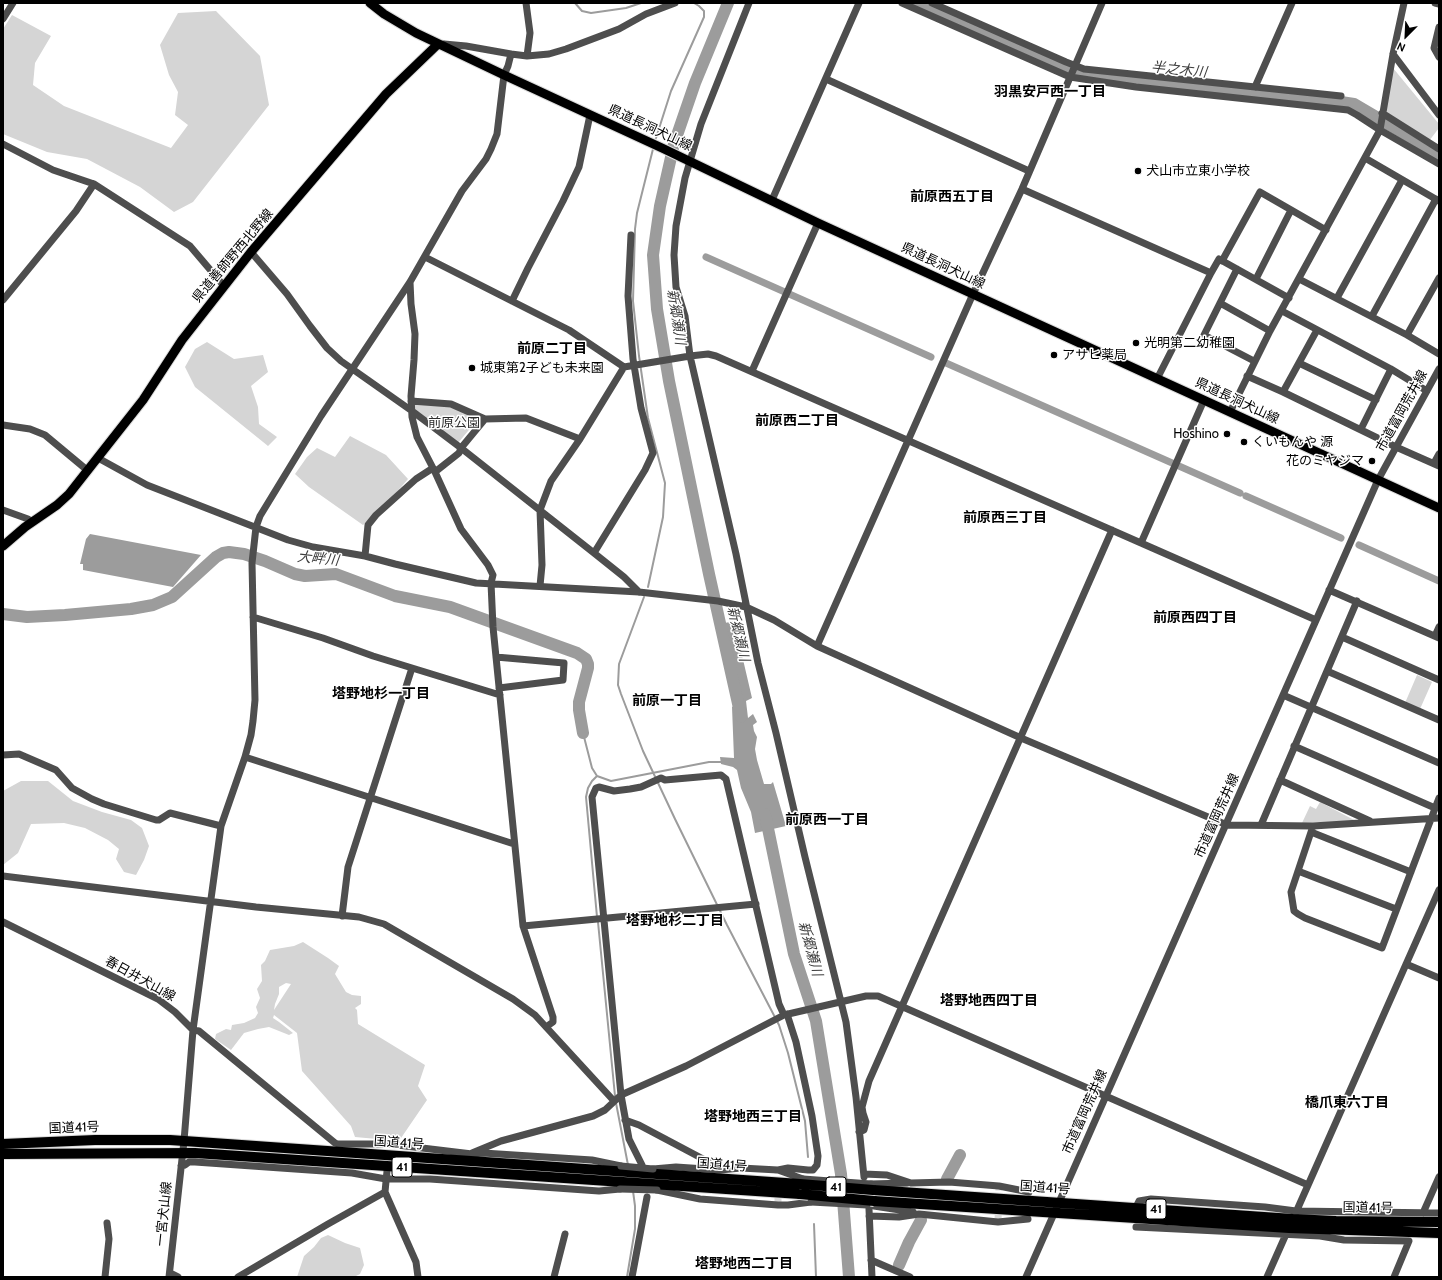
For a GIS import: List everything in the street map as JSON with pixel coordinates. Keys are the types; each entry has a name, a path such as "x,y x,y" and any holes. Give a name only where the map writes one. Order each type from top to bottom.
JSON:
{"highway":[{"path":"3,1138 63,1136 95,1140"},
{"name":"国道41号","path":"3,1144 95,1140 170,1140 801,1185 871,1208 1054,1213 1291,1223 1439,1233"},
{"name":"国道41号","path":"3,1154 182,1152 801,1185 872,1187 1059,1203 1136,1207 1291,1223 1439,1222"}],"main road":[{"path":"370,3 384,14 438,44"},
{"name":"県道長洞犬山線","path":"438,44 662,148 818,223 1439,508"},
{"name":"県道善師野西北野線","path":"4,545 32,522 57,505 69,494 143,400 182,340 251,252 376,105 438,44"}],"street":[{"path":"3,18 13,3"},
{"path":"526,3 530,33 527,56"},
{"path":"438,44 466,46 527,56 549,54 619,29 646,14 675,3"},
{"path":"749,3 701,124 690,162 678,212 674,255 676,287 685,316 690,356 734,547 758,663 846,1022 864,1175 887,1175 911,1183"},
{"path":"772,200 859,3"},
{"path":"902,3 1070,76 1136,86 1348,110 1380,127 1439,164"},
{"path":"932,3 1074,67 1341,96"},
{"path":"817,646 973,294 1022,189 1102,3"},
{"path":"1255,87 1292,3"},
{"path":"1230,412 1254,361 1365,158 1380,127 1404,3"},
{"path":"1435,3 1439,4"},
{"path":"1439,27 1434,48 1439,57"},
{"path":"182,1152 193,1030 221,826 251,735 255,700 252,553 256,527 260,516 321,416 410,282 462,192 486,159 494,142 499,122 504,75 511,54"},
{"path":"1393,54 1439,115"},
{"path":"826,79 1029,171"},
{"path":"1382,112 1439,149"},
{"path":"512,301 579,167 590,115"},
{"path":"3,144 53,170 94,184 190,246 224,286"},
{"path":"1365,158 1438,200 1372,316"},
{"path":"1337,298 1402,180"},
{"path":"3,300 76,211 94,184"},
{"path":"1022,189 1211,273"},
{"path":"1222,261 1260,192 1326,230"},
{"path":"1256,279 1291,210"},
{"path":"752,371 818,223"},
{"path":"594,553 645,470 653,452 641,408 634,365 628,296 630,235"},
{"path":"251,252 287,294 327,348 341,361 461,448 624,577 639,592"},
{"path":"425,257 569,330 624,367 690,356 708,354 716,356 1316,620"},
{"path":"1157,379 1219,259 1289,298"},
{"path":"1237,269 1204,334 1254,361"},
{"path":"1407,335 1439,278"},
{"path":"1299,279 1372,316 1439,354"},
{"path":"410,282 415,334 411,402 412,417 417,437 461,529 490,569 492,575 493,624 499,692 523,926 553,1016 552,1022 546,1027"},
{"path":"1220,303 1270,331"},
{"path":"1282,311 1391,369 1427,391"},
{"path":"1284,392 1298,363 1317,330"},
{"path":"1298,363 1376,400"},
{"path":"540,586 542,565 540,510 551,481 580,439 624,367"},
{"path":"1360,430 1391,369"},
{"name":"市道富岡荒井線","path":"1026,1277 1378,480 1427,391 1437,378 1439,369"},
{"path":"1247,376 1284,392 1396,447 1437,464 1439,454"},
{"path":"1141,543 1204,400"},
{"path":"411,402 451,404 485,419 526,418 580,439"},
{"path":"365,556 368,525 372,520 416,478 434,470 459,453 461,448 485,419"},
{"path":"3,425 30,429 46,435 87,470"},
{"path":"98,458 147,485 288,540 314,547 365,556 476,583 639,592 718,601 746,607 774,620 817,646 1021,738 1226,825 1261,825 1312,829 1372,822 1439,818"},
{"path":"3,510 28,519 32,522"},
{"path":"859,1132 864,1130 866,1122 862,1107 870,1081 1112,530"},
{"path":"1329,590 1437,637 1439,627"},
{"path":"1261,825 1357,601"},
{"path":"253,617 323,638 412,668 499,692 563,680 564,663 496,658"},
{"path":"1342,637 1439,680"},
{"path":"342,916 348,866 412,668"},
{"path":"1327,671 1439,720"},
{"path":"1283,695 1439,763"},
{"path":"1294,746 1435,808"},
{"path":"3,755 18,754 56,770 72,788 104,804 156,820 159,820 170,813 221,826"},
{"path":"245,757 514,844"},
{"path":"642,1165 629,1140 621,1095 592,797 596,788 599,787 614,791 641,787 661,778 665,780 721,775 726,779 779,1004 796,1042 810,1108 818,1156 817,1165 813,1170 788,1168 778,1170"},
{"path":"1280,780 1372,822"},
{"path":"1312,829 1291,892 1294,910 1298,914 1382,948 1439,798"},
{"path":"1312,829 1411,872"},
{"path":"1298,871 1396,910"},
{"path":"3,876 256,908 359,917 384,924 513,999 535,1015 614,1101"},
{"path":"1267,1277 1439,890"},
{"path":"523,926 756,904"},
{"name":"春日井犬山線","path":"3,922 158,999 175,1012 193,1030 199,1031 338,1144 472,1154 483,1153 592,1160 621,1166 653,1168 676,1167 724,1170 741,1168 778,1170"},
{"path":"1406,964 1439,978"},
{"path":"472,1154 501,1141 593,1116 605,1110 621,1095 686,1066 784,1015 866,996 878,996 1308,1185"},
{"path":"625,1120 639,1125 724,1170"},
{"name":"一宮犬山線","path":"170,1275 182,1152"},
{"path":"181,1166 189,1162 195,1162 352,1173 386,1179 430,1179 599,1191 620,1189 657,1190 700,1199 778,1205 811,1202 998,1222 1028,1219"},
{"path":"778,1170 801,1185"},
{"path":"387,1171 385,1192 416,1262 418,1277"},
{"path":"1423,1213 1439,1177"},
{"path":"872,1187 911,1183 949,1182 999,1186 1029,1192"},
{"path":"238,1277 385,1192"},
{"path":"632,1277 647,1197"},
{"path":"871,1208 899,1217 919,1214"},
{"path":"871,1208 872,1277"},
{"path":"1136,1227 1291,1223 1439,1213"},
{"path":"106,1277 109,1239 107,1223"},
{"path":"1291,1223 1320,1236 1344,1240 1409,1241 1394,1277"},
{"path":"554,1277 565,1234"},
{"path":"871,1260 910,1277"},
{"path":"170,1275 178,1277"}],"green space":[{"path":"216,11 260,56 269,105 193,202 174,212 140,187 87,159 47,152 3,134 3,29 12,15 51,36 35,63 33,85 64,106 171,148 188,125 175,115 178,92 169,75 160,45 178,13"},
{"path":"1393,68 1439,124 1439,128 1429,141 1386,113"},
{"path":"207,342 234,359 263,355 268,372 251,386 258,407 259,424 277,437 268,446 195,387 185,367 195,349"},
{"name":"前原公園","path":"414,404 453,407 478,419 458,443 414,410"},
{"path":"350,436 386,455 408,479 390,500 363,525 309,487 295,474 307,457 317,448 335,457"},
{"path":"1417,675 1432,682 1420,709 1405,703"},
{"path":"21,781 48,781 73,801 102,812 131,820 142,828 149,846 136,875 124,872 116,859 119,849 108,840 85,828 64,823 31,824 18,853 3,865 3,791"},
{"path":"1320,802 1356,821 1302,823 1310,806 1316,809"},
{"path":"303,942 339,966 335,974 346,992 352,995 361,996 361,1004 355,1008 357,1010 358,1024 425,1065 418,1086 427,1100 399,1141 355,1137 351,1126 302,1071 297,1033 274,1015 273,1018 293,1033 289,1035 269,1027 258,1029 244,1033 231,1050 215,1039 216,1034 226,1029 231,1030 232,1025 244,1023 255,1018 258,1013 256,1007 260,998 257,989 262,981 261,965 265,961 270,950 294,946","holes":["286,983 291,984 274,1010 279,994 279,987"]},
{"path":"328,1235 360,1248 364,1265 360,1274 354,1277 297,1277 304,1256 321,1238"}],"shaded area":[{"path":"90,534 201,555 173,587 83,570 83,564 80,564 86,539"},
{"path":"734,621 752,698 746,701 748,718 753,714 757,722 753,725 757,737 755,749 757,760 764,784 771,784 773,782 786,826 755,833 751,812 741,788 737,770 733,767 721,764 720,757 734,758 732,707 740,701 736,676 730,660 725,623"}],"waterway":[{"path":"575,3 582,11 591,13 626,8 641,3"},
{"path":"656,138 671,91 704,17 704,11 694,3"},
{"name":"新郷瀬川","path":"728,3 695,83 674,144 660,206 653,255 657,309 669,381 709,574 741,717"},
{"name":"半之木川","path":"916,3 985,35 1063,68 1084,75 1354,104 1439,154"},
{"path":"648,587 663,517 665,483 648,418 633,301 635,229 637,213 653,149"},
{"path":"706,257 931,357"},
{"path":"946,363 1240,493"},
{"path":"1246,496 1341,538"},
{"path":"1359,545 1439,581"},
{"name":"大畔川","path":"3,614 27,617 65,615 131,609 153,605 172,597 216,557 223,553 229,552 244,554 295,574 305,576 336,574 395,596 450,607 577,653 586,659 588,664 579,702 583,733"},
{"path":"644,597 619,664 618,685 643,751 675,819 727,925 779,1025 788,1053 805,1121 808,1157"},
{"path":"583,733 592,768 597,776 611,781 709,762 722,762"},
{"path":"597,776 588,788 586,797 597,917"},
{"name":"新郷瀬川","path":"765,814 794,954 816,1021 841,1174 849,1277"},
{"path":"598,922 615,1096"},
{"path":"616,1103 628,1165"},
{"path":"947,1179 960,1155"},
{"path":"627,1277 635,1229 635,1206 633,1191"},
{"path":"899,1265 921,1220"},
{"path":"814,1224 816,1277"}],"tunnel":[{"path":"778,1170 778,1205"},
{"path":"998,1222 999,1186"}],"place":[{"name":"犬山市立東小学校","path":"1138,171"},
{"name":"光明第二幼稚園","path":"1136,343"},
{"name":"アサヒ薬局","path":"1054,355"},
{"name":"城東第2子ども未来園","path":"472,368"},
{"name":"Hoshino","path":"1227,434"},
{"name":"くいもんや 源","path":"1244,442"},
{"name":"花のミヤジマ","path":"1372,461"}],"district":[{"name":"羽黒安戸西一丁目","path":"1050,92"},
{"name":"前原西五丁目","path":"952,197"},
{"name":"前原二丁目","path":"552,349"},
{"name":"前原西二丁目","path":"797,421"},
{"name":"前原西三丁目","path":"1005,518"},
{"name":"前原西四丁目","path":"1195,618"},
{"name":"塔野地杉一丁目","path":"381,694"},
{"name":"前原一丁目","path":"667,701"},
{"name":"前原西一丁目","path":"827,820"},
{"name":"塔野地杉二丁目","path":"675,921"},
{"name":"塔野地西四丁目","path":"989,1001"},
{"name":"橋爪東六丁目","path":"1347,1103"},
{"name":"塔野地西三丁目","path":"753,1117"},
{"name":"塔野地西二丁目","path":"744,1264"}]}
